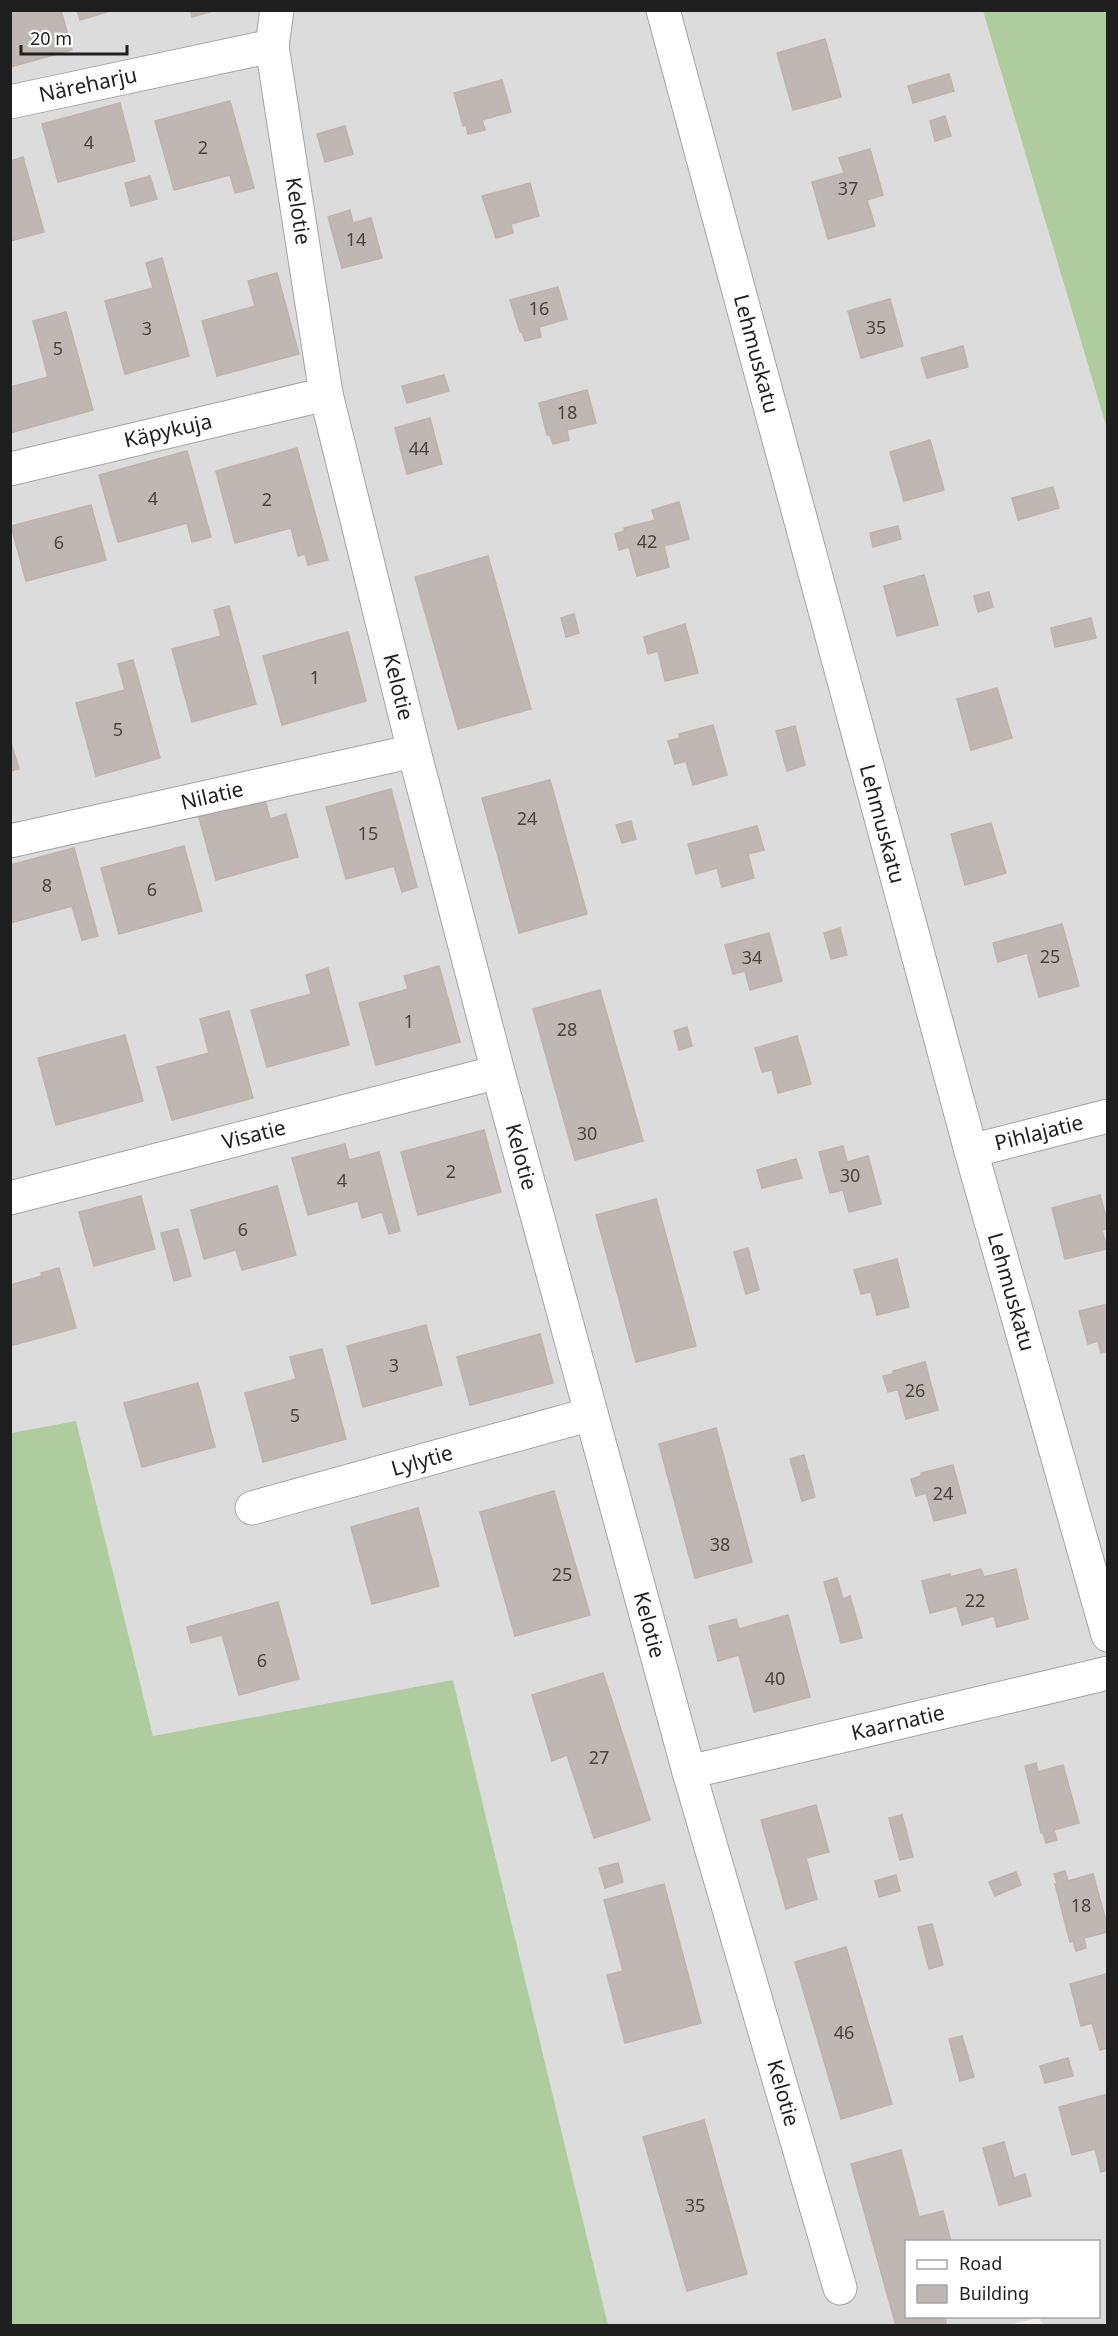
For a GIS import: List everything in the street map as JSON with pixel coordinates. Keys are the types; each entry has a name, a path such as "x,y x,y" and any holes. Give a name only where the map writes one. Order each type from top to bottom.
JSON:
{"street":[{"name":"Kelotie","path":"277,10 272,46 326,394 414,751 498,1072 689,1772 840,2288"},
{"name":"Lehmuskatu","path":"663,10 971,1151 1107,1635"},
{"name":"Näreharju","path":"10,102 272,46"},
{"name":"Käpykuja","path":"10,469 326,394"},
{"name":"Nilatie","path":"10,841 414,751"},
{"name":"Visatie","path":"10,1198 498,1072"},
{"name":"Pihlajatie","path":"971,1151 1107,1116"},
{"name":"Lylytie","path":"252,1508 591,1414"},
{"name":"Kaarnatie","path":"689,1772 1107,1673"}],"shaded area":[{"path":"11,11 983,11 1107,429 1107,2325 1043,2325 1040,2318 1100,2318 1100,2240 905,2240 905,2318 1036,2318 1005,2326 608,2325 453,1681 153,1736 76,1422 11,1433"}],"green space":[{"path":"983,11 1107,11 1107,429"},
{"path":"76,1421 153,1736 453,1680 608,2325 11,2325 11,1433"}],"building":[{"path":"10,10 61,10 72,50 10,67"},
{"path":"77,10 114,10 80,20"},
{"path":"190,10 216,10 192,17"},
{"path":"825,39 841,97 793,110 777,53"},
{"path":"949,74 954,91 913,103 908,86"},
{"path":"502,80 511,112 482,120 485,130 468,134 466,125 463,126 454,93"},
{"path":"230,101 254,188 235,193 230,175 174,190 155,121"},
{"path":"120,103 135,161 58,182 42,124"},
{"path":"945,116 951,136 935,141 930,121"},
{"path":"345,126 353,154 325,162 317,134"},
{"path":"870,149 883,195 867,200 875,226 828,239 812,182 844,173 839,158"},
{"path":"23,157 44,232 10,241 10,161"},
{"path":"150,176 157,199 131,206 125,183"},
{"path":"530,183 539,216 511,224 513,233 496,238 482,196"},
{"path":"350,210 353,223 371,218 382,258 342,268 328,217"},
{"path":"162,258 189,356 125,374 105,301 153,288 146,263"},
{"path":"277,273 299,354 217,376 202,321 255,306 248,281"},
{"path":"558,287 567,319 539,327 541,337 525,341 510,300"},
{"path":"890,299 903,346 861,358 848,311"},
{"path":"66,312 93,410 10,433 10,387 48,377 33,321"},
{"path":"963,346 968,367 927,378 921,358"},
{"path":"444,375 449,391 407,403 402,386"},
{"path":"587,390 596,423 567,430 569,440 553,444 550,435 547,435 539,403"},
{"path":"430,418 442,464 407,474 395,428"},
{"path":"930,440 944,490 904,501 890,452"},
{"path":"297,448 328,560 308,565 305,554 298,556 291,528 235,543 216,471"},
{"path":"187,451 211,537 192,542 187,523 118,542 99,475"},
{"path":"1053,487 1059,508 1018,520 1012,498"},
{"path":"679,502 689,539 664,546 669,567 637,576 629,547 619,550 615,534 625,531 624,528 655,520 652,510"},
{"path":"91,505 106,560 26,581 11,526"},
{"path":"898,526 901,539 873,547 870,533"},
{"path":"488,556 531,709 458,729 415,577"},
{"path":"924,575 938,625 897,636 884,586"},
{"path":"989,592 993,607 978,612 974,596"},
{"path":"229,606 256,704 192,722 172,649 221,636 214,610"},
{"path":"574,614 579,633 566,637 561,618"},
{"path":"1091,618 1096,638 1055,647 1051,628"},
{"path":"685,624 698,673 665,681 658,651 648,654 644,637"},
{"path":"348,632 366,701 282,725 263,656"},
{"path":"133,660 160,758 96,776 76,703 125,690 118,664"},
{"path":"997,688 1012,738 971,750 957,699"},
{"path":"713,725 727,775 693,785 686,761 675,764 668,741 680,738 679,734"},
{"path":"795,726 805,765 787,771 776,731"},
{"path":"10,739 19,769 10,771"},
{"path":"550,780 587,914 519,933 482,798"},
{"path":"391,789 417,887 402,892 394,866 346,879 326,807"},
{"path":"264,796 270,819 286,814 298,857 216,880 198,814"},
{"path":"631,821 636,839 622,843 616,825"},
{"path":"991,823 1006,873 965,885 951,834"},
{"path":"757,826 764,850 748,854 754,878 722,887 717,868 696,874 688,844"},
{"path":"184,846 202,911 119,934 101,868"},
{"path":"74,848 98,936 82,940 72,906 10,923 10,865"},
{"path":"1062,924 1079,986 1039,997 1027,953 998,962 993,943"},
{"path":"840,928 847,955 831,959 824,933"},
{"path":"769,933 782,981 750,990 745,971 733,974 725,945"},
{"path":"439,966 460,1042 376,1065 359,1003 408,989 404,976"},
{"path":"328,968 349,1045 267,1067 251,1010 311,994 306,975"},
{"path":"600,990 643,1141 575,1160 533,1009"},
{"path":"229,1011 253,1098 172,1120 157,1067 209,1053 200,1019"},
{"path":"687,1027 692,1046 679,1050 674,1031"},
{"path":"125,1035 143,1101 56,1125 38,1058"},
{"path":"797,1036 811,1084 778,1093 772,1070 762,1072 755,1048"},
{"path":"484,1130 501,1192 418,1215 401,1152"},
{"path":"345,1144 349,1160 379,1152 400,1231 389,1234 382,1212 362,1218 358,1201 308,1215 292,1158"},
{"path":"843,1146 847,1162 868,1156 881,1204 849,1212 843,1190 830,1193 819,1152"},
{"path":"796,1159 802,1178 762,1188 757,1170"},
{"path":"277,1186 296,1255 242,1270 236,1250 204,1259 191,1210"},
{"path":"1100,1195 1108,1224 1108,1228 1102,1230 1107,1249 1065,1259 1052,1208"},
{"path":"141,1196 155,1249 94,1266 79,1212"},
{"path":"656,1199 696,1346 636,1362 596,1215"},
{"path":"178,1229 191,1276 174,1281 161,1233"},
{"path":"748,1248 759,1290 746,1294 734,1252"},
{"path":"897,1259 909,1307 877,1315 871,1292 861,1294 854,1270"},
{"path":"59,1268 76,1328 10,1346 10,1285 42,1276 41,1273"},
{"path":"1108,1304 1108,1351 1101,1353 1098,1341 1088,1344 1079,1311"},
{"path":"426,1325 442,1385 363,1407 347,1346"},
{"path":"540,1334 553,1383 470,1405 457,1357"},
{"path":"322,1349 346,1439 263,1462 245,1393 296,1379 290,1357"},
{"path":"925,1362 938,1410 906,1419 898,1390 888,1392 883,1376"},
{"path":"198,1383 215,1447 142,1467 124,1403"},
{"path":"716,1428 752,1562 695,1578 659,1444"},
{"path":"804,1455 815,1497 802,1501 790,1459"},
{"path":"953,1465 966,1513 934,1521 926,1493 916,1496 911,1479 921,1476 921,1473"},
{"path":"554,1491 590,1615 515,1636 480,1512"},
{"path":"418,1508 439,1586 372,1604 351,1527"},
{"path":"981,1569 984,1577 1016,1569 1028,1619 997,1627 994,1616 962,1625 957,1606 930,1613 922,1581"},
{"path":"837,1578 843,1599 850,1596 862,1638 841,1643 824,1582"},
{"path":"278,1602 299,1679 239,1695 222,1635 191,1643 187,1627"},
{"path":"788,1615 810,1697 754,1712 739,1655 718,1661 709,1626 736,1619 739,1629"},
{"path":"603,1673 650,1820 594,1838 567,1755 552,1761 532,1695"},
{"path":"1036,1763 1038,1772 1063,1765 1079,1823 1054,1830 1057,1840 1046,1843 1041,1833 1025,1766"},
{"path":"816,1805 829,1852 806,1858 817,1899 786,1909 761,1820"},
{"path":"902,1815 913,1857 900,1860 889,1818"},
{"path":"618,1863 623,1882 605,1888 599,1868"},
{"path":"1065,1871 1068,1881 1093,1874 1108,1928 1108,1932 1084,1938 1086,1948 1076,1951 1073,1941 1070,1942 1055,1884 1057,1884 1054,1874"},
{"path":"1016,1872 1021,1885 995,1896 989,1882"},
{"path":"896,1875 900,1891 879,1897 875,1881"},
{"path":"664,1884 701,2023 625,2043 607,1975 623,1971 604,1900"},
{"path":"932,1924 943,1965 929,1969 918,1927"},
{"path":"846,1947 892,2104 841,2119 795,1962"},
{"path":"1106,1974 1108,2048 1100,2050 1092,2023 1081,2026 1070,1984"},
{"path":"962,2036 974,2077 960,2081 949,2039"},
{"path":"1068,2058 1073,2076 1045,2083 1040,2066"},
{"path":"1108,2094 1108,2170 1101,2172 1095,2149 1072,2155 1059,2107"},
{"path":"704,2120 747,2274 687,2291 643,2137"},
{"path":"1004,2142 1014,2178 1025,2174 1031,2196 999,2205 983,2148"},
{"path":"901,2150 919,2217 943,2211 950,2240 905,2240 905,2318 945,2318 946,2323 936,2326 896,2326 851,2164"}]}
